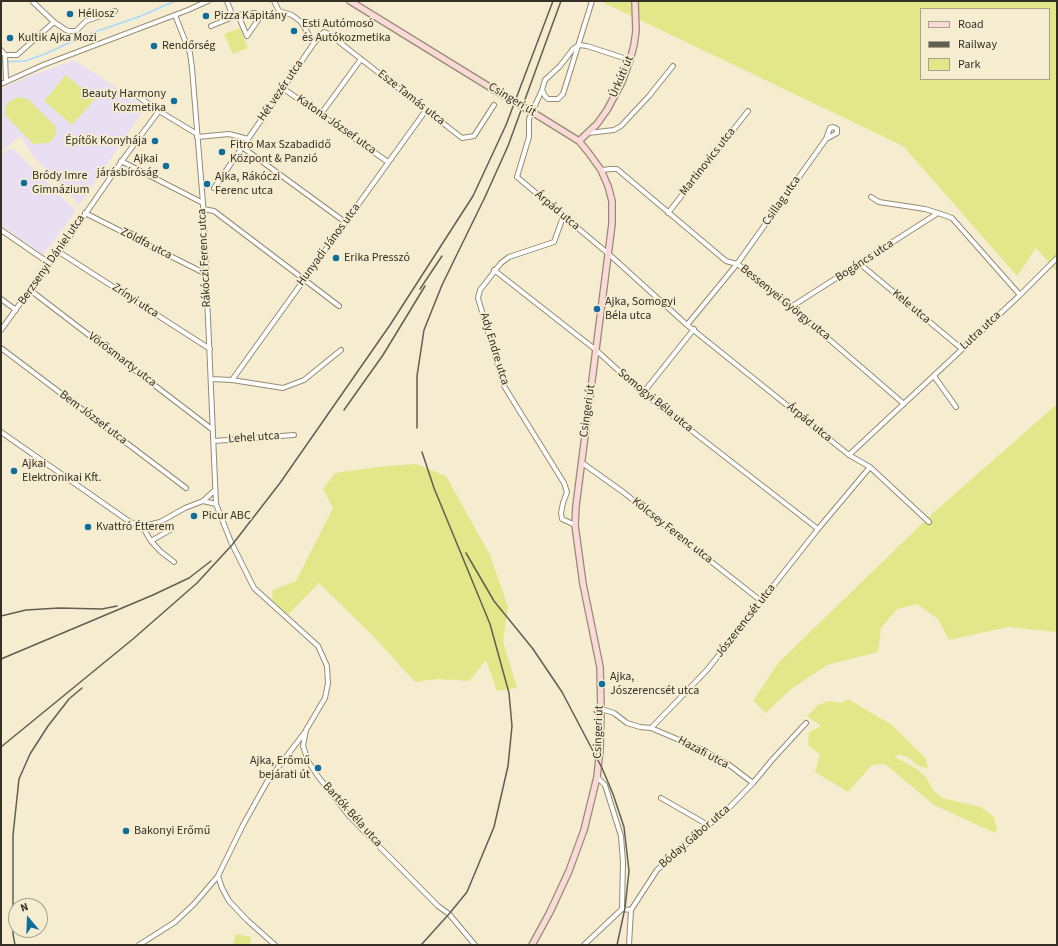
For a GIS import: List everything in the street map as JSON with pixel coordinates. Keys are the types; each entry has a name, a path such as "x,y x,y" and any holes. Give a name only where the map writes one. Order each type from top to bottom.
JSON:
{"main road":[{"name":"Csingeri út","path":"350,1 579,141 601,170 608,186 612,201 612,224 581,462 575,525 583,584 600,667 600,749 597,777 584,830 550,912 532,945"},
{"name":"Úrkúti út","path":"579,141 598,124 622,82 630,60 636,31 635,1"}],"street":[{"path":"1,84 43,65 208,1"},
{"path":"227,1 233,16"},
{"path":"274,1 279,11 292,15 301,22 314,43"},
{"path":"592,1 579,45 563,94 558,99 548,99 545,96 542,90 545,80 560,66 573,49 579,45 587,46 630,60"},
{"path":"33,2 54,22 70,31 76,31 86,21 115,11"},
{"path":"211,26 233,16 238,15 255,12 258,20 247,36 238,15"},
{"name":"Rákóczi Ferenc utca","path":"175,15 190,53 192,68 203,203 216,504"},
{"path":"5,56 17,55 54,22"},
{"name":"Esze Tamás utca","path":"320,36 324,32 329,34 462,138 474,136 494,105"},
{"name":"Hét vezér utca","path":"214,188 320,36"},
{"path":"1,50 5,56 6,81"},
{"path":"321,114 361,59"},
{"path":"587,133 614,130 622,126 673,66"},
{"name":"Katona József utca","path":"284,89 388,162"},
{"name":"Árpád utca","path":"542,90 529,119 529,137 517,177 608,254 687,325 694,329 849,455 870,467 930,522"},
{"path":"133,93 197,136 229,134 248,139"},
{"name":"Hunyadi János utca","path":"232,380 426,110"},
{"name":"Berzsenyi Dániel utca","path":"1,330 49,263 59,252 121,161 159,111"},
{"name":"Martinovics utca","path":"668,213 748,111"},
{"name":"Csillag utca","path":"737,264 826,139"},
{"path":"242,147 345,222"},
{"path":"121,161 203,203"},
{"name":"Bessenyei György utca","path":"601,170 617,169 726,261 737,264 791,307 904,404"},
{"path":"871,197 879,202 925,209 952,218 1020,295"},
{"path":"203,209 214,211 340,306"},
{"name":"Zöldfa utca","path":"85,213 206,274"},
{"name":"Bogáncs utca","path":"791,307 938,213"},
{"name":"Ady Endre utca","path":"563,217 554,242 509,257 494,270 480,290 478,298 490,334 504,386 564,482 567,492 561,513 562,519 575,525"},
{"path":"1,230 49,263"},
{"name":"Zrínyi utca","path":"59,252 210,349"},
{"name":"Lutra utca","path":"904,404 1020,295 1057,258"},
{"path":"687,325 737,264"},
{"name":"Kele utca","path":"860,264 962,349"},
{"name":"Somogyi Béla utca","path":"494,270 596,350 643,393 818,529"},
{"name":"Vörösmarty utca","path":"30,290 213,430"},
{"path":"1,299 16,310"},
{"path":"643,393 694,329"},
{"name":"Bem József utca","path":"1,348 186,488"},
{"path":"211,379 232,380 283,388 304,380 341,350"},
{"path":"934,376 956,407"},
{"path":"849,455 904,404"},
{"path":"1,432 130,522 142,526 160,522 185,508 203,501 215,490"},
{"name":"Lehel utca","path":"214,441 294,435"},
{"name":"Kölcsey Ferenc utca","path":"581,462 623,492 761,601"},
{"name":"Jószerencsét utca","path":"651,728 707,670 818,529 870,467"},
{"path":"203,501 216,504"},
{"name":"Bartók Béla utca","path":"216,504 231,542 254,588 318,646 327,666 328,683 325,698 306,730 303,746 308,761 317,776 349,816 438,906 449,914 475,945"},
{"path":"142,526 151,541 160,551 174,562"},
{"path":"151,541 170,530"},
{"path":"601,710 614,713 627,723 640,727 651,728"},
{"name":"Bóday Gábor utca","path":"631,910 657,870 708,825 723,814 753,783 806,723"},
{"name":"Hazafi utca","path":"651,728 703,750 728,764 753,783"},
{"path":"139,945 175,922 194,904 218,876 243,825 267,782 306,730"},
{"path":"584,945 622,909 623,862 621,836 605,785 597,777"},
{"path":"661,798 708,825"},
{"path":"218,876 229,901 247,920 275,945"},
{"path":"622,909 631,910 629,945"}],"shaded area":[{"path":"74,60 146,107 79,205 33,156 20,136 1,152 1,89 24,78"},
{"name":"Bródy Imre Gimnázium","path":"13,148 76,211 43,255 1,225 1,155 5,151"}],"green space":[{"path":"600,1 1057,1 1057,272 1036,248 1017,276 903,146"},
{"path":"240,28 248,48 233,54 224,34"},
{"path":"66,75 95,99 72,125 44,101"},
{"path":"19,97 28,99 56,127 56,133 53,139 48,143 33,144 6,116 5,109 8,102"},
{"path":"1057,404 1057,632 1008,627 949,640 938,619 917,604 897,609 881,628 878,652 827,665 791,689 766,713 753,701 779,662 933,513"},
{"path":"416,464 446,476 490,555 508,607 503,641 517,688 497,691 486,660 469,681 437,679 415,682 373,636 319,583 288,615 272,600 273,590 296,581 333,508 323,489 335,473 377,467"},
{"path":"848,699 892,725 926,759 928,768 918,766 909,758 899,754 895,757 917,769 926,777 932,789 942,798 981,807 994,817 997,830 995,833 934,805 885,764 872,765 848,792 815,772 820,755 808,745 809,732 821,726 807,716 818,705 829,701 842,703"},
{"path":"236,934 251,937 250,945 233,945"}],"waterway":[{"path":"1,62 25,61 45,54 86,35 141,16 175,1"}],"railway":[{"path":"1,747 133,639 197,583 232,545 280,483 390,325 473,196 506,125 553,1"},
{"path":"417,428 417,376 424,330 442,285 508,146 561,1"},
{"path":"420,289 442,256"},
{"path":"344,410 383,355 425,286"},
{"path":"421,945 467,892 494,827 508,766 512,726 509,693 490,624 434,488 422,452"},
{"path":"466,553 494,601 533,649 562,692 602,768 613,794 624,827 629,871 625,908 617,945"},
{"path":"1,659 153,595 189,578 211,561"},
{"path":"1,616 26,610 59,608 102,609 117,606"},
{"path":"15,945 13,934 13,835 19,779 30,754 48,726 69,699 82,688"}],"place":[{"name":"Héliosz","path":"70,14"},
{"name":"Pizza Kapitány","path":"206,16"},
{"name":"Esti Autómosó és Autókozmetika","path":"294,31"},
{"name":"Kultik Ajka Mozi","path":"10,38"},
{"name":"Rendőrség","path":"154,46"},
{"name":"Beauty Harmony Kozmetika","path":"174,101"},
{"name":"Építők Konyhája","path":"155,141"},
{"name":"Fitro Max Szabadidő Központ & Panzió","path":"222,152"},
{"name":"Ajkai járásbíróság","path":"166,166"},
{"name":"Bródy Imre Gimnázium","path":"24,183"},
{"name":"Ajka, Rákóczi Ferenc utca","path":"207,184"},
{"name":"Erika Presszó","path":"336,258"},
{"name":"Ajka, Somogyi Béla utca","path":"597,309"},
{"name":"Ajkai Elektronikai Kft.","path":"14,471"},
{"name":"Picur ABC","path":"194,516"},
{"name":"Kvattró Étterem","path":"88,527"},
{"name":"Ajka, Jószerencsét utca","path":"602,684"},
{"name":"Ajka, Erőmű bejárati út","path":"318,768"},
{"name":"Bakonyi Erőmű","path":"126,831"}]}
